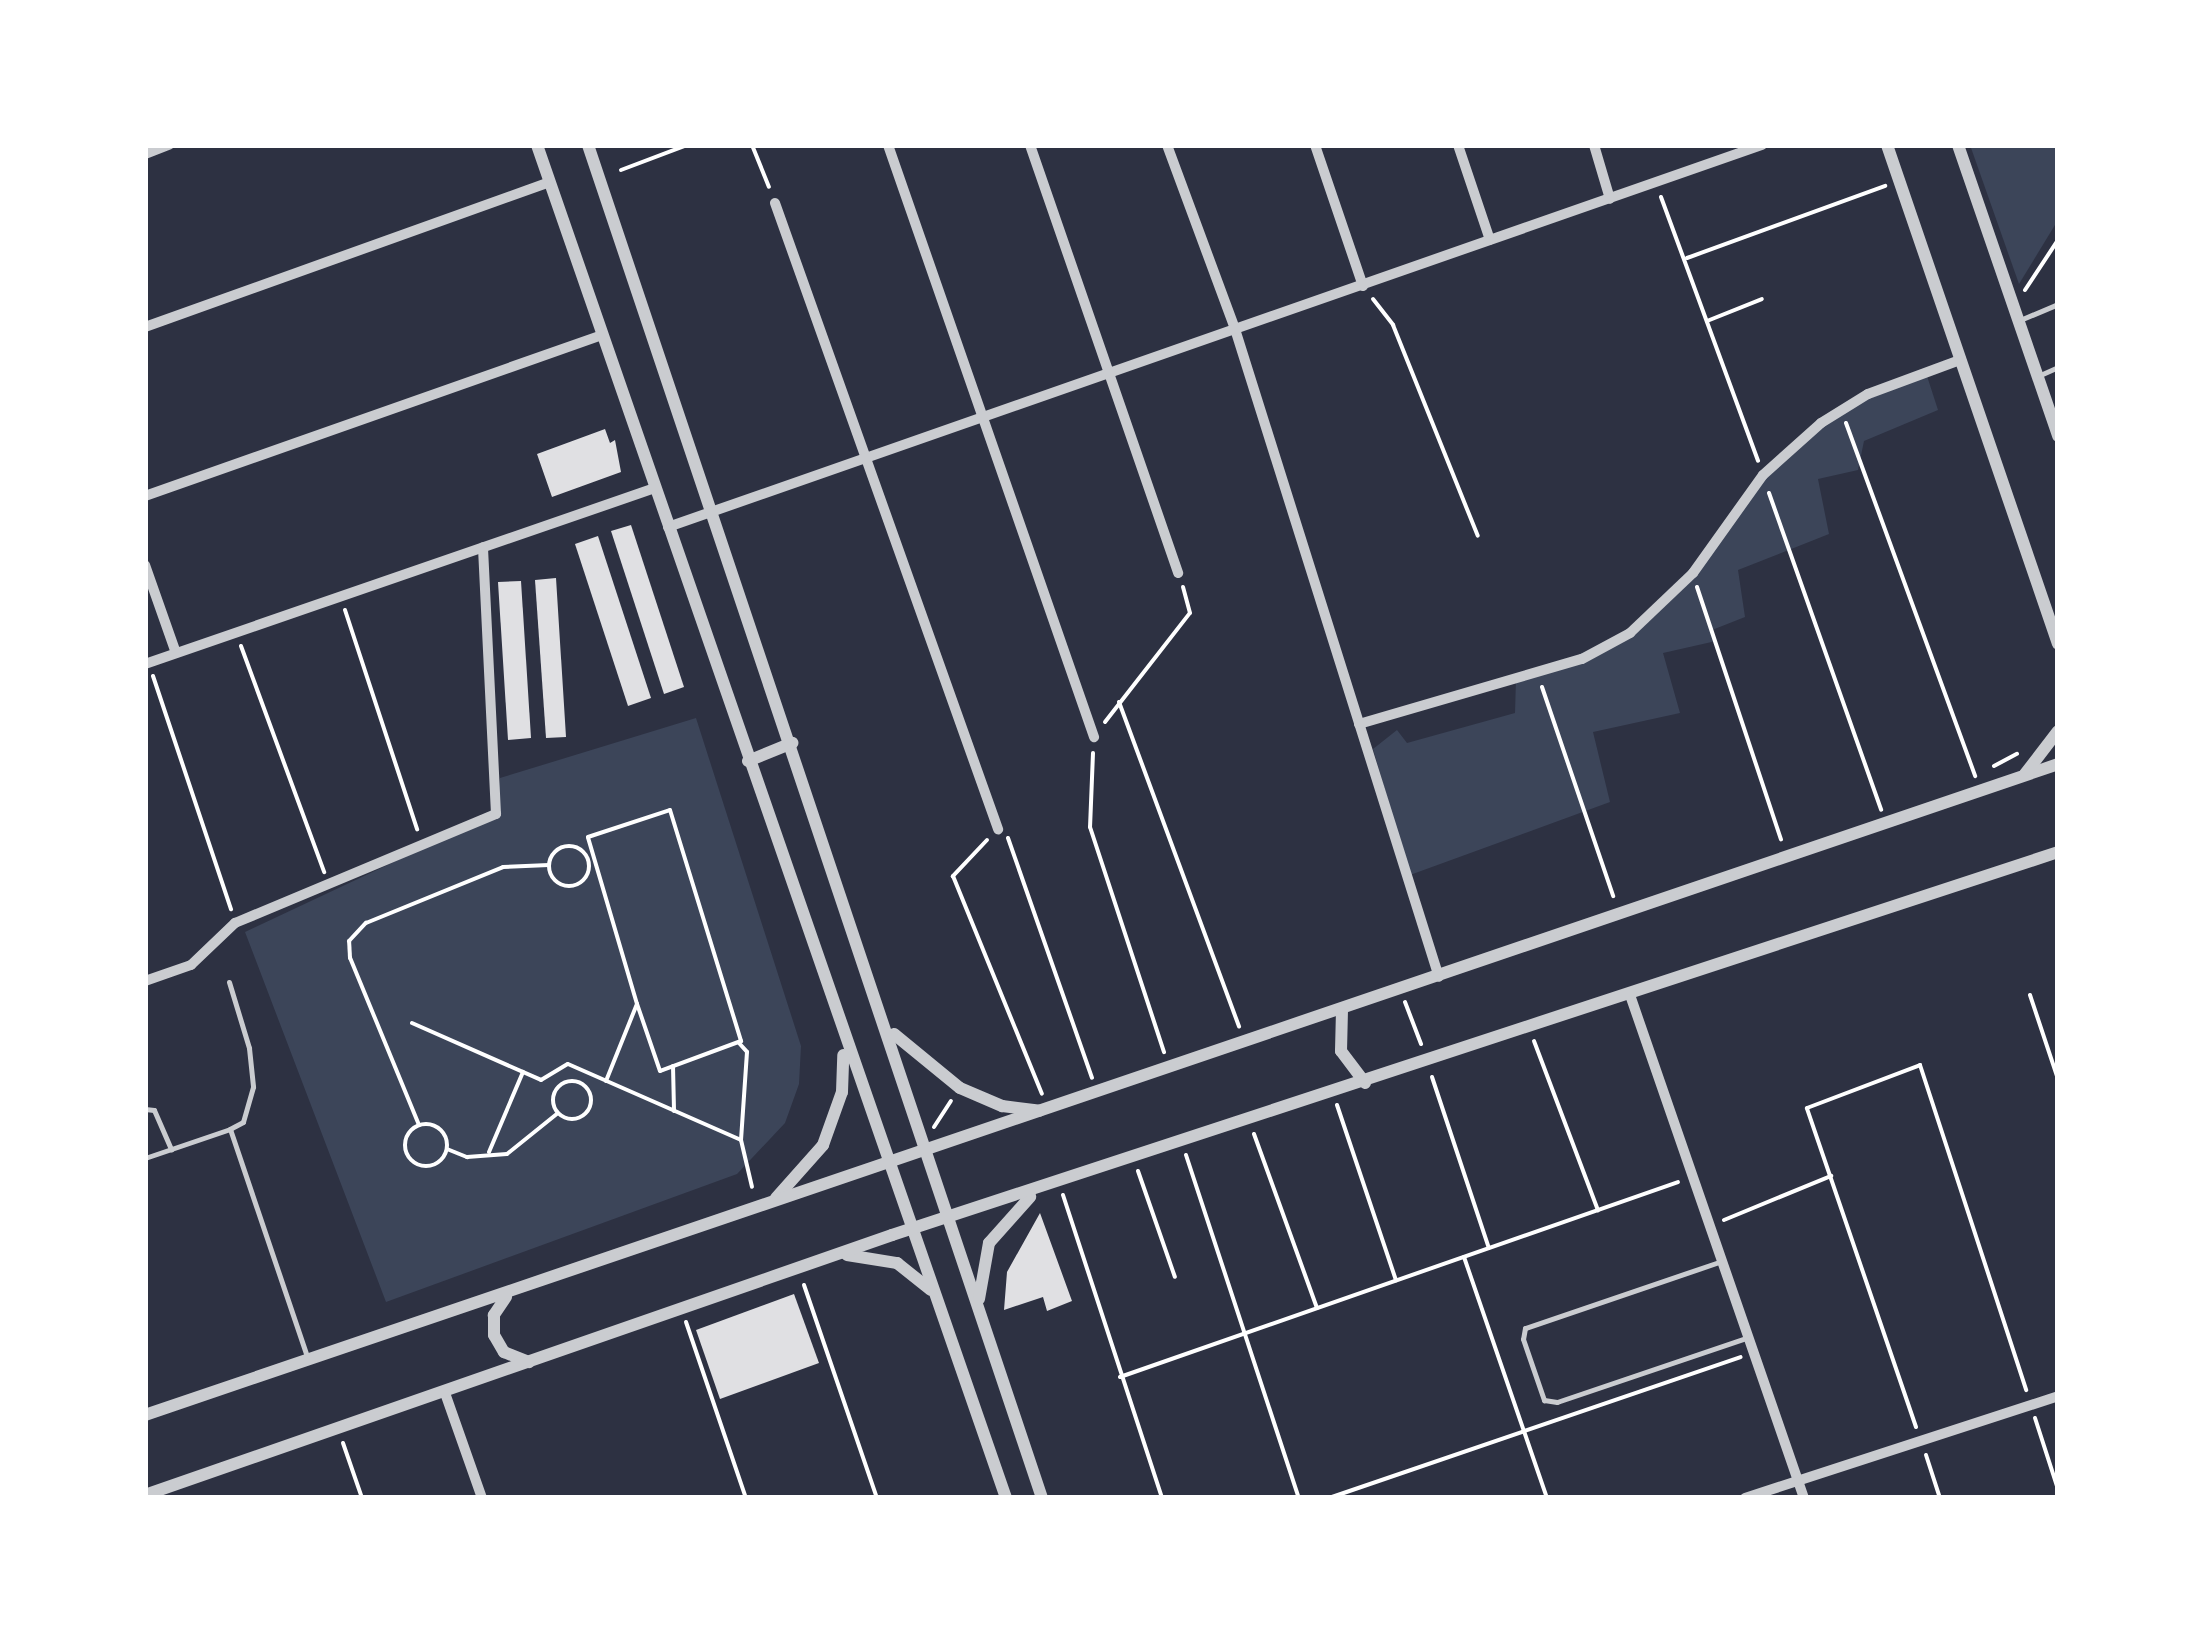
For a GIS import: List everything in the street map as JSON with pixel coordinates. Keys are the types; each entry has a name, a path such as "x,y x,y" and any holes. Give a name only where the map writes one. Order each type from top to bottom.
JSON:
{"street":[{"path":"145,154 170,145"},
{"path":"537,145 842,1038 1006,1498"},
{"path":"588,145 889,1027 1042,1498"},
{"path":"888,145 1094,738"},
{"path":"1030,145 1178,573"},
{"path":"1166,145 1235,329 1439,977"},
{"path":"1315,145 1363,286"},
{"path":"1458,145 1490,240"},
{"path":"1594,145 1610,200"},
{"path":"668,527 864,455 1363,286 1762,145"},
{"path":"1887,145 2058,644"},
{"path":"1958,145 2058,436"},
{"path":"145,328 550,182"},
{"path":"775,203 998,829"},
{"path":"145,496 602,335"},
{"path":"1359,724 1537,673 1630,634 1693,573 1763,475 1841,409 1960,360"},
{"path":"147,663 655,488"},
{"path":"145,981 190,965 236,923 496,814 483,547"},
{"path":"145,565 176,652"},
{"path":"2024,776 2058,731"},
{"path":"748,761 792,743"},
{"path":"145,1415 928,1153 2058,764"},
{"path":"145,1495 910,1230 1057,1191 1427,1062 2058,852"},
{"path":"1630,995 1804,1498"},
{"path":"1342,1010 1341,1050 1365,1084"},
{"path":"889,1027 921,1062 960,1088 1002,1106 1047,1111"},
{"path":"766,1206 808,1169 835,1120 842,1038"},
{"path":"978,1307 982,1263 1000,1224 1057,1191"},
{"path":"834,1257 872,1256 897,1263 936,1296"},
{"path":"512,1292 498,1306 494,1335 504,1352 530,1362"},
{"path":"445,1393 482,1498"},
{"path":"1745,1498 2058,1396"}],"lane":[{"path":"2018,321 2058,304"},
{"path":"2037,376 2058,367"},
{"path":"145,1158 244,1122 253,1087 250,1048 229,982"},
{"path":"145,1109 154,1110 172,1149"},
{"path":"230,1130 308,1360"},
{"path":"1722,1261 1526,1328 1523,1339 1544,1400 1557,1402 1748,1337"}],"path":[{"path":"621,170 688,145"},
{"path":"752,145 775,203"},
{"path":"1686,258 1899,181"},
{"path":"1656,183 1882,814"},
{"path":"2011,302 2058,240"},
{"path":"1363,286 1393,325 1478,536"},
{"path":"1708,321 1762,299"},
{"path":"1841,409 1982,790"},
{"path":"1164,1054 1090,827 1094,738 1190,612 1178,573"},
{"path":"1693,573 1784,846"},
{"path":"340,596 422,845"},
{"path":"236,632 328,884"},
{"path":"147,663 236,923"},
{"path":"1537,673 1615,902"},
{"path":"1120,702 1239,1026"},
{"path":"739,1043 660,1071 636,1004 588,837 670,810 739,1043 747,1052 741,1140 752,1187"},
{"path":"1042,1094 953,876 998,829 1014,843 1092,1078"},
{"path":"419,1125 350,958 348,941 366,923 503,866 548,865 567,846 581,849 588,875 564,887 548,865"},
{"path":"1401,990 1489,1248"},
{"path":"2030,995 2058,1079"},
{"path":"606,1081 636,1004"},
{"path":"412,1023 541,1080 568,1064 741,1140"},
{"path":"1534,1041 1598,1210"},
{"path":"1940,1498 1808,1108 1920,1065 2058,1488"},
{"path":"673,1066 674,1111"},
{"path":"489,1152 523,1072"},
{"path":"564,1082 586,1088 588,1110 579,1118 558,1113 556,1090 564,1082"},
{"path":"1337,1106 1396,1280"},
{"path":"448,1149 436,1164 417,1164 406,1139 419,1125 434,1125 448,1149 467,1157 507,1154 558,1113"},
{"path":"1253,1133 1318,1308"},
{"path":"1186,1155 1299,1498"},
{"path":"1138,1170 1175,1278"},
{"path":"1710,1226 1831,1176"},
{"path":"1120,1377 1682,1181"},
{"path":"1057,1191 1162,1498"},
{"path":"1464,1257 1547,1498"},
{"path":"803,1281 877,1498"},
{"path":"686,1322 746,1498"},
{"path":"1329,1498 1754,1353"},
{"path":"343,1443 362,1498"}],"shaded area":[{"path":"1970,145 2058,145 2058,220 2019,284"},
{"path":"1927,376 1938,410 1864,441 1858,470 1818,479 1829,534 1738,570 1745,617 1712,630 1716,641 1663,653 1680,713 1593,732 1610,802 1410,875 1373,749 1397,730 1407,743 1515,713 1516,679 1605,649 1693,573 1763,475 1841,409"},
{"path":"696,718 801,1046 799,1084 785,1123 737,1174 386,1302 245,932 496,814 500,778"}],"building":[{"path":"605,429 610,443 615,440 621,472 552,497 537,454"},
{"path":"631,525 684,687 664,694 611,531"},
{"path":"598,536 651,698 628,706 575,544"},
{"path":"556,578 566,737 546,738 535,580"},
{"path":"521,581 531,738 508,740 498,582"},
{"path":"1040,1213 1072,1301 1047,1311 1043,1297 1004,1310 1007,1272"},
{"path":"794,1294 819,1363 720,1399 696,1330"}]}
